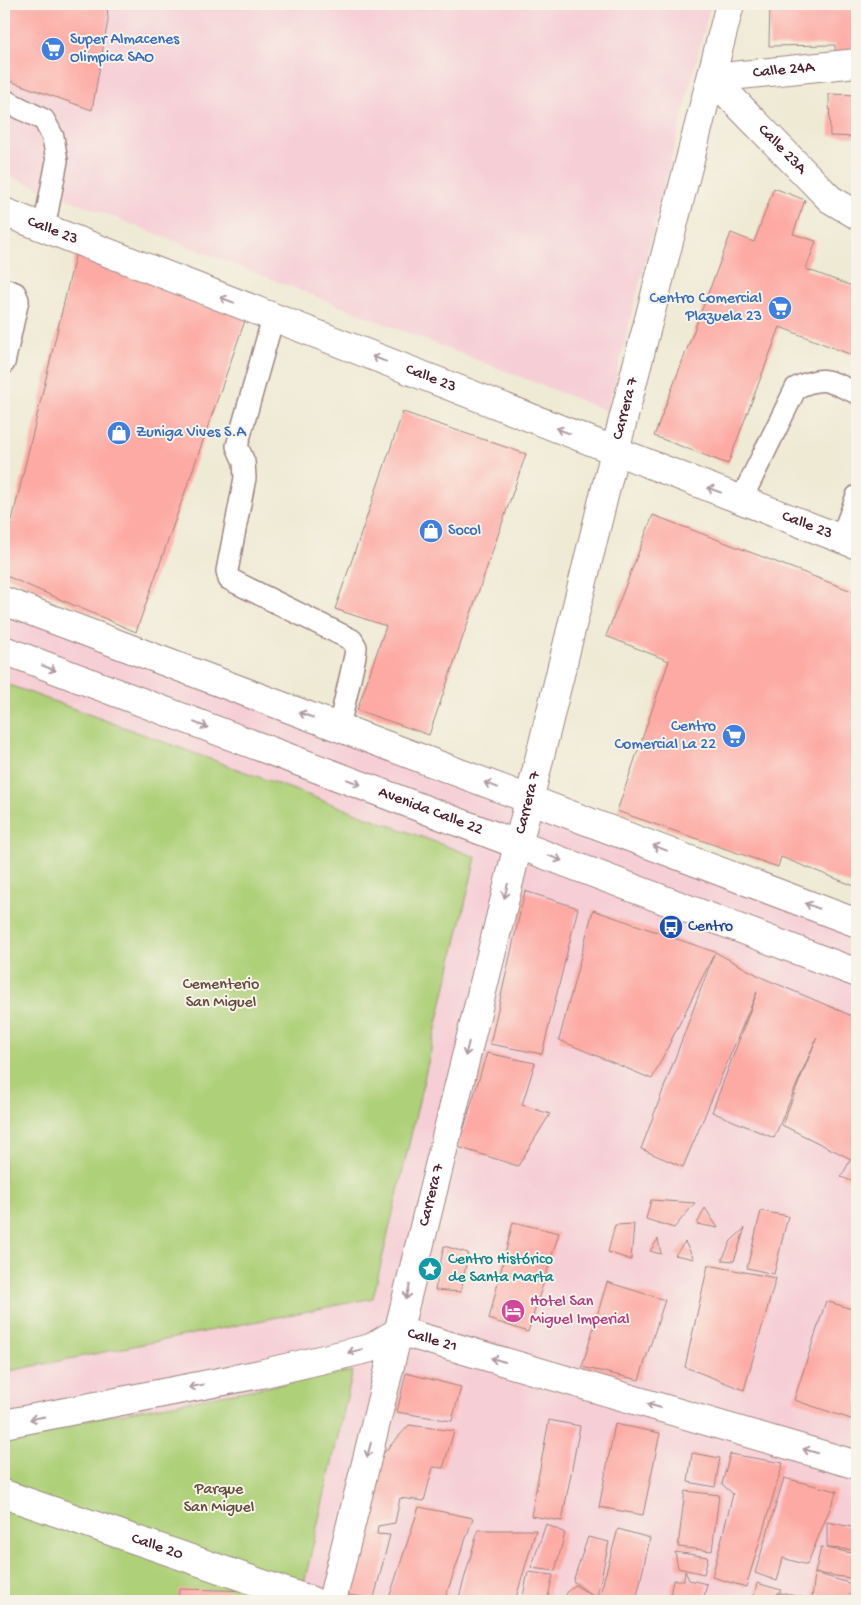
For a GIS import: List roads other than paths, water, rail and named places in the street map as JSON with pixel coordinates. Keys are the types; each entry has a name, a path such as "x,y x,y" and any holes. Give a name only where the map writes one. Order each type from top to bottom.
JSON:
{"street":[{"name":"Carrera 7","path":"332,1601 517,844 530,799 615,451 730,4"},
{"name":"Calle 24A","path":"712,78 857,63"},
{"name":"Calle 23A","path":"712,78 830,199 857,215"},
{"name":"Calle 23","path":"4,212 849,542"},
{"path":"4,601 857,923"},
{"name":"Avenida Calle 22","path":"4,650 857,972"},
{"name":"Calle 21","path":"4,1424 270,1372 372,1348 399,1331 857,1465"},
{"name":"Calle 20","path":"4,1494 312,1601"}],"lane":[{"path":"4,100 44,120 53,137 57,161 44,228"},
{"path":"4,288 15,293 18,300 4,363"},
{"path":"273,318 237,446 244,462 245,478 227,571 229,579 352,640 356,647 355,656 338,728"},
{"path":"741,500 796,388 811,381 825,380 857,393"},
{"path":"849,542 857,496"}],"place":[{"name":"Super Almacenes Olimpica SAO","path":"53,49"},
{"name":"Centro Comercial Plazuela 23","path":"780,308"},
{"name":"Zuniga Vives S.A","path":"119,433"},
{"name":"Socol","path":"431,531"},
{"name":"Centro Comercial La 22","path":"734,736"},
{"name":"Centro","path":"671,927"},
{"name":"Centro Histórico de Santa Marta","path":"430,1269"},
{"name":"Hotel San Miguel Imperial","path":"513,1311"}],"park label":[{"name":"Cementerio San Miguel","path":"221,994"},
{"name":"Parque San Miguel","path":"219,1499"}]}
